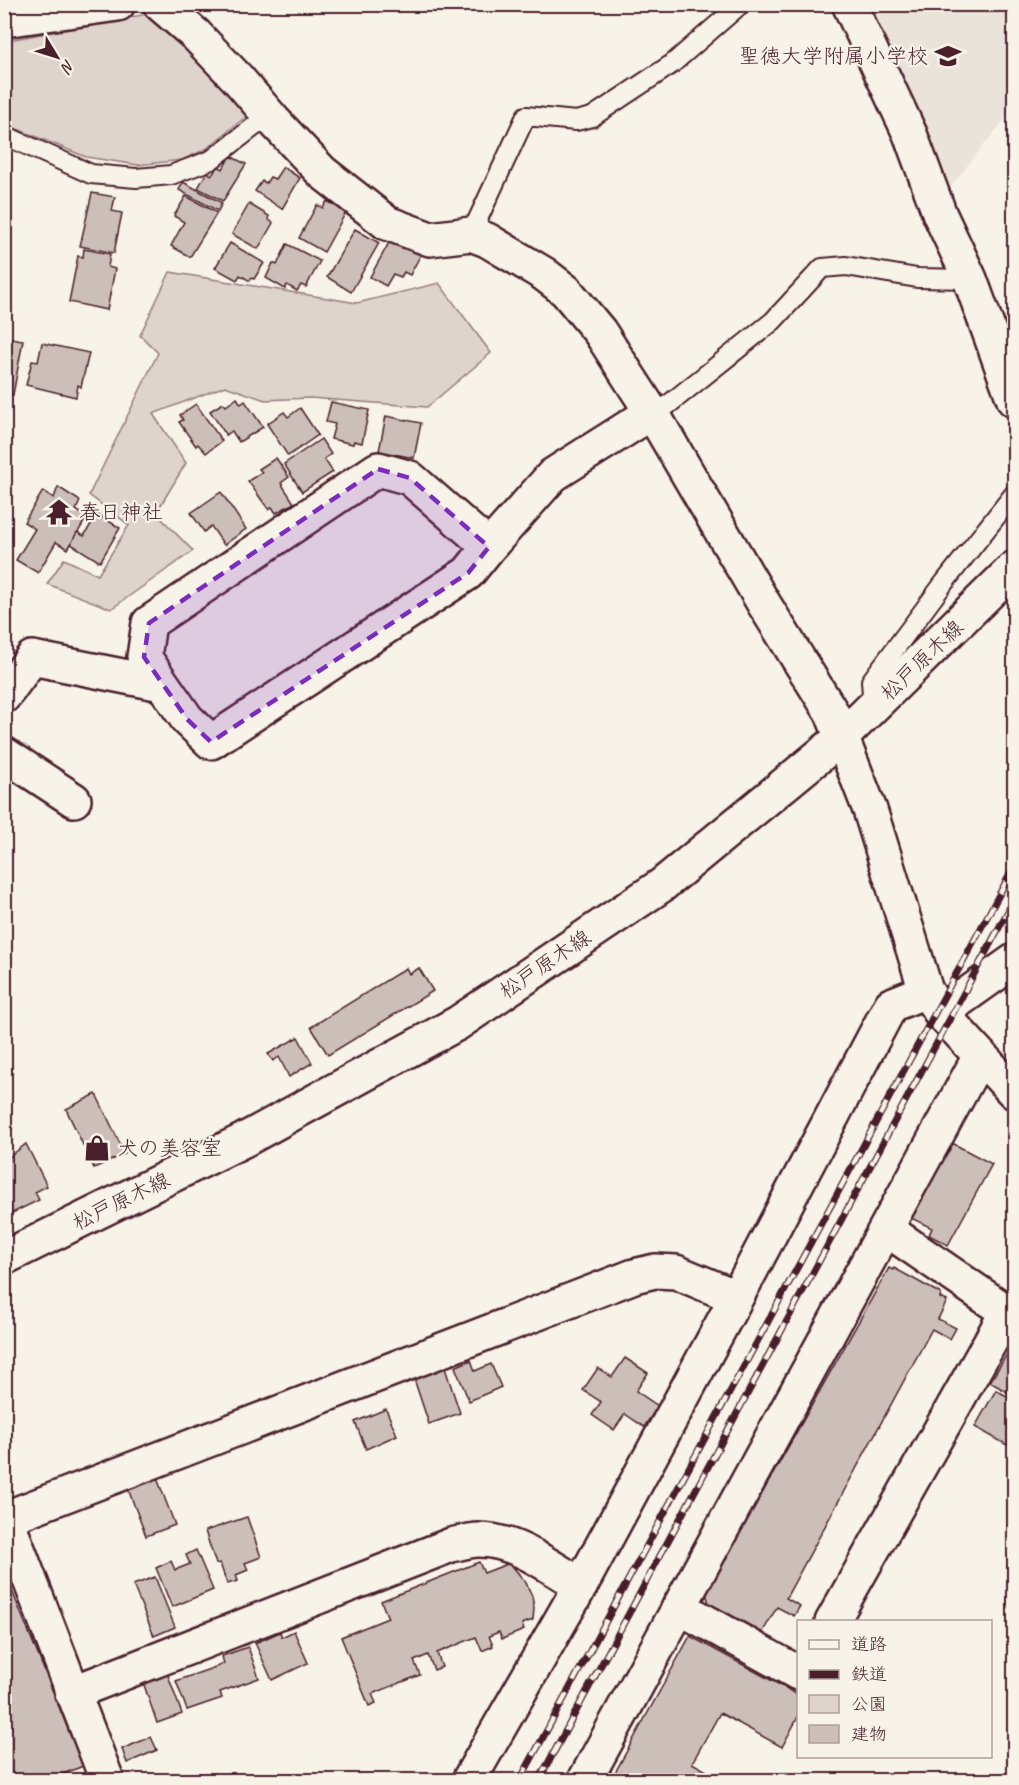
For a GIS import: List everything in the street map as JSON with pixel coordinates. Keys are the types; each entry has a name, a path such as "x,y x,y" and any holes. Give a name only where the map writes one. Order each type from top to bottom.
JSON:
{"street":[{"path":"4,20 118,4"},
{"path":"160,4 196,35 322,172 387,223 430,239 471,234 487,240 544,274 566,291 600,332 653,415 764,604 832,713 870,810 933,1002 1014,1092"},
{"path":"849,4 910,134 940,215 970,279 1014,400"},
{"path":"489,547 410,477 378,469 149,623 144,657 186,720 211,742 468,573 553,475 653,415"},
{"name":"松戸原木線","path":"4,1258 244,1140 458,1023 662,885 841,738 1014,568"},
{"path":"4,696 32,658 162,684"},
{"path":"4,754 74,800"},
{"path":"469,1780 581,1585 891,1005 933,1002 1014,961"},
{"path":"585,1780 980,1056"},
{"path":"833,1620 1007,1312 886,1229"},
{"path":"107,1780 6,1518 634,1276 655,1271 676,1272 736,1297"},
{"path":"72,1693 451,1545 478,1540 499,1542 528,1554 581,1585"},
{"path":"679,1607 797,1672"}],"lane":[{"path":"471,234 526,116 576,121 592,117 672,64 741,4"},
{"path":"4,135 91,174 136,178 171,176 211,160 268,115"},
{"path":"653,415 773,321 822,268 846,266 917,278 970,279"},
{"path":"873,707 872,681 944,583 1014,494"}],"highlighted area":[{"path":"378,469 410,478 489,547 468,573 211,742 187,719 144,657 149,623"}],"shaded area":[{"name":"聖徳大学附属小学校","path":"855,5 1014,5 1014,108 947,191"}],"green space":[{"path":"147,14 195,51 248,115 206,149 182,160 138,165 86,157 5,124 4,41"},
{"path":"170,272 357,303 439,283 491,353 427,407 310,398 265,400 225,386 153,414 186,463 156,513 193,551 111,609 47,584 64,559 98,575 129,525 89,495 158,353 140,335"}],"building":[{"path":"230,156 246,164 223,201 198,188 207,172 212,175 218,166 223,169"},
{"path":"283,167 300,178 282,209 255,191 262,181 266,183 270,177 275,179"},
{"path":"183,182 222,203 218,211 179,190"},
{"path":"92,193 115,197 112,211 122,213 114,253 80,246"},
{"path":"186,196 217,213 190,257 171,246 184,222 174,216"},
{"path":"327,201 346,212 324,252 299,238 317,205 323,208"},
{"path":"249,204 269,216 268,219 273,223 258,249 232,234"},
{"path":"355,229 379,243 351,292 327,277"},
{"path":"390,241 421,254 410,275 404,272 401,277 393,274 386,286 370,277"},
{"path":"230,243 264,263 254,279 251,278 250,281 240,275 237,280 215,268"},
{"path":"287,244 320,261 306,287 301,285 297,291 287,285 285,289 266,278 273,263 277,265"},
{"path":"84,249 110,254 108,267 115,269 107,310 69,302 78,256 83,257"},
{"path":"4,337 23,340 13,395 4,394"},
{"path":"42,343 89,353 81,387 78,385 76,397 26,385 32,361 38,362"},
{"path":"237,398 241,404 245,401 263,427 239,442 232,431 226,435 210,411 223,403 226,406"},
{"path":"331,402 369,410 362,443 354,441 353,444 331,439 335,424 326,422"},
{"path":"196,404 222,441 206,453 198,444 196,446 179,422 183,420 180,415"},
{"path":"300,408 318,435 288,456 267,424 284,412 288,417"},
{"path":"386,416 421,423 414,458 379,451"},
{"path":"321,439 331,454 324,459 333,472 302,492 284,464"},
{"path":"276,458 289,477 281,483 294,503 276,513 272,507 269,510 248,481 262,472 259,469"},
{"path":"58,487 80,501 76,510 87,517 68,549 56,542 38,573 16,560 35,529 24,522 43,491 54,498"},
{"path":"221,492 246,529 224,545 211,526 204,532 191,513"},
{"path":"97,514 120,528 100,562 71,544 77,532 84,536"},
{"path":"406,968 409,974 419,968 433,991 328,1055 311,1027"},
{"path":"298,1037 312,1063 289,1077 279,1057 273,1061 268,1054"},
{"path":"96,1094 125,1154 94,1168 66,1109"},
{"path":"952,1143 992,1164 948,1245 929,1235 932,1228 911,1218"},
{"path":"26,1144 47,1186 35,1192 39,1200 4,1217 4,1161"},
{"path":"889,1268 893,1270 894,1268 941,1294 940,1298 947,1301 938,1319 956,1328 950,1339 932,1329 786,1598 800,1606 794,1616 777,1607 761,1635 750,1629 751,1626 709,1603 706,1593"},
{"path":"1007,1354 1014,1358 1014,1396 990,1382"},
{"path":"625,1358 648,1373 636,1391 658,1406 644,1427 625,1414 614,1430 592,1415 601,1402 583,1390 598,1368 612,1377"},
{"path":"471,1360 475,1371 491,1364 501,1387 469,1401 455,1367"},
{"path":"445,1368 460,1413 429,1424 414,1379"},
{"path":"996,1390 1014,1400 1014,1431 1007,1445 975,1427"},
{"path":"386,1409 397,1435 366,1449 355,1422"},
{"path":"157,1478 175,1525 146,1536 128,1489"},
{"path":"247,1517 261,1557 245,1563 248,1570 236,1575 238,1581 227,1584 220,1563 216,1564 205,1531"},
{"path":"196,1550 213,1590 172,1607 156,1568 171,1561 175,1570 190,1564 186,1555"},
{"path":"479,1562 484,1573 510,1563 526,1583 532,1596 533,1620 522,1624 524,1630 502,1639 499,1632 489,1636 493,1646 482,1651 476,1637 437,1653 442,1667 434,1670 428,1655 414,1661 420,1675 372,1694 376,1703 369,1706 341,1637 388,1618 381,1601"},
{"path":"4,1571 83,1766 48,1780 4,1780"},
{"path":"155,1577 175,1627 154,1636 133,1585"},
{"path":"294,1631 308,1663 272,1680 255,1643 280,1632 282,1637"},
{"path":"690,1636 797,1694 797,1719 782,1747 720,1713 692,1763 714,1775 711,1780 693,1780 687,1777 685,1780 611,1780"},
{"path":"248,1647 259,1678 220,1692 222,1698 187,1710 176,1681 224,1664 222,1656"},
{"path":"166,1670 182,1714 157,1723 142,1679"},
{"path":"151,1737 157,1750 127,1763 122,1749"}],"railway":[{"path":"520,1780 1014,867"},
{"path":"539,1780 1014,900"}],"place":[{"name":"聖徳大学附属小学校","path":"948,56"},
{"name":"春日神社","path":"59,512"},
{"name":"犬の美容室","path":"97,1148"}]}
